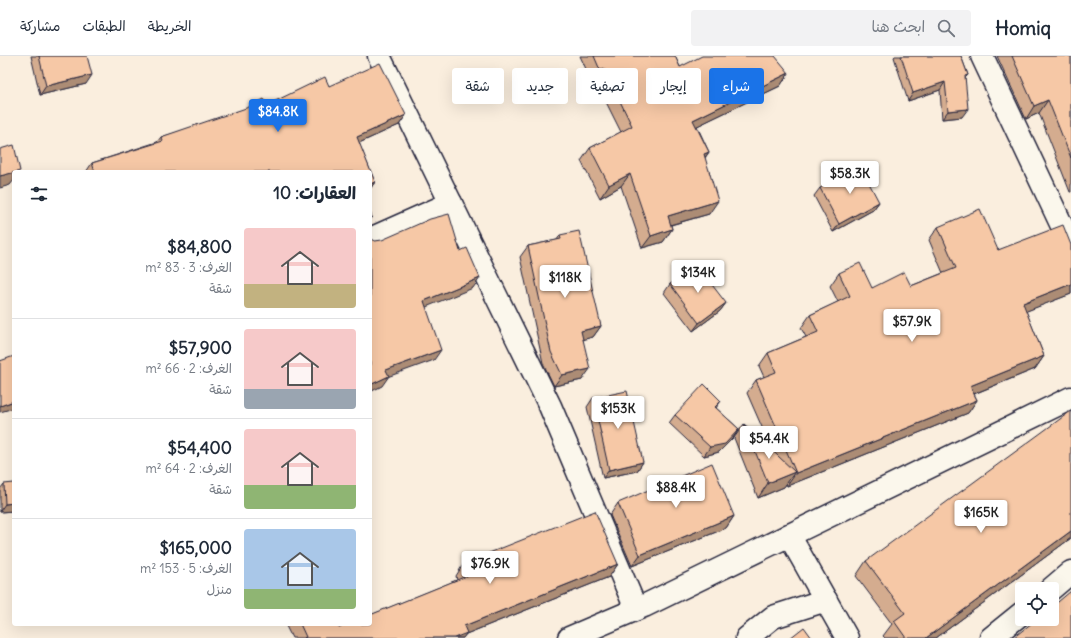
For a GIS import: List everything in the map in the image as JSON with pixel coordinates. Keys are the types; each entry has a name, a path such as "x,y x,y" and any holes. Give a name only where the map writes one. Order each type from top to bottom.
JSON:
{"street":[{"path":"379,56 550,406 636,609"},
{"path":"982,56 1071,245"},
{"path":"372,238 451,203"},
{"path":"569,638 636,609 1071,398"},
{"path":"789,535 847,638"},
{"path":"1059,582 1071,572"},
{"path":"747,638 773,616 826,600"},
{"path":"991,638 1015,619"}],"building":[{"path":"39,56 87,56 92,75 46,86"},
{"path":"594,56 675,56 680,67 702,56 775,56 789,73 764,85 764,68 709,68 709,104 726,104 693,120 709,152 704,154 718,201 668,216 672,229 651,236 630,174 609,185 590,148 632,126 621,104 638,104 638,68 599,68"},
{"path":"901,56 961,56 968,75 965,76 968,109 948,111 945,82 913,93"},
{"path":"1012,56 1071,56 1071,158 1048,100 1034,106"},
{"path":"380,63 406,115 357,137 370,170 94,170 92,163 163,141 161,137 249,107 264,99 267,105 325,77 329,86"},
{"path":"14,145 20,170 12,170 12,173 0,176 0,149"},
{"path":"860,166 879,202 839,224 820,188"},
{"path":"372,174 375,182 372,183"},
{"path":"980,209 998,250 1063,225 1071,245 1071,284 1023,303 1044,356 970,386 977,400 796,473 756,380 776,372 768,353 818,332 810,315 850,296 839,273 860,263 872,288 904,272 911,286 956,268 938,227"},
{"path":"449,214 460,251 467,248 480,278 424,301 441,350 386,370 389,376 372,384 372,240 382,240 430,219"},
{"path":"579,231 601,326 581,331 590,369 562,375 551,352 528,246 561,239 560,235"},
{"path":"696,264 726,303 699,323 670,284"},
{"path":"12,357 12,402 0,406 0,361"},
{"path":"704,384 721,401 715,407 739,429 725,444 710,447 675,415"},
{"path":"627,391 643,462 609,470 593,398"},
{"path":"1071,411 1071,531 926,638 906,638 894,621 905,613 866,561"},
{"path":"744,424 795,472 768,483"},
{"path":"712,463 734,516 640,555 618,503"},
{"path":"12,483 12,503 5,504 4,484"},
{"path":"595,511 618,564 464,626 467,633 454,638 304,638 306,637 301,626 338,626 339,628 344,626 372,626 372,614 469,575 464,563"},
{"path":"1071,591 1071,638 1013,638 1028,626 1059,626 1059,601"},
{"path":"804,627 812,638 790,638"}]}
